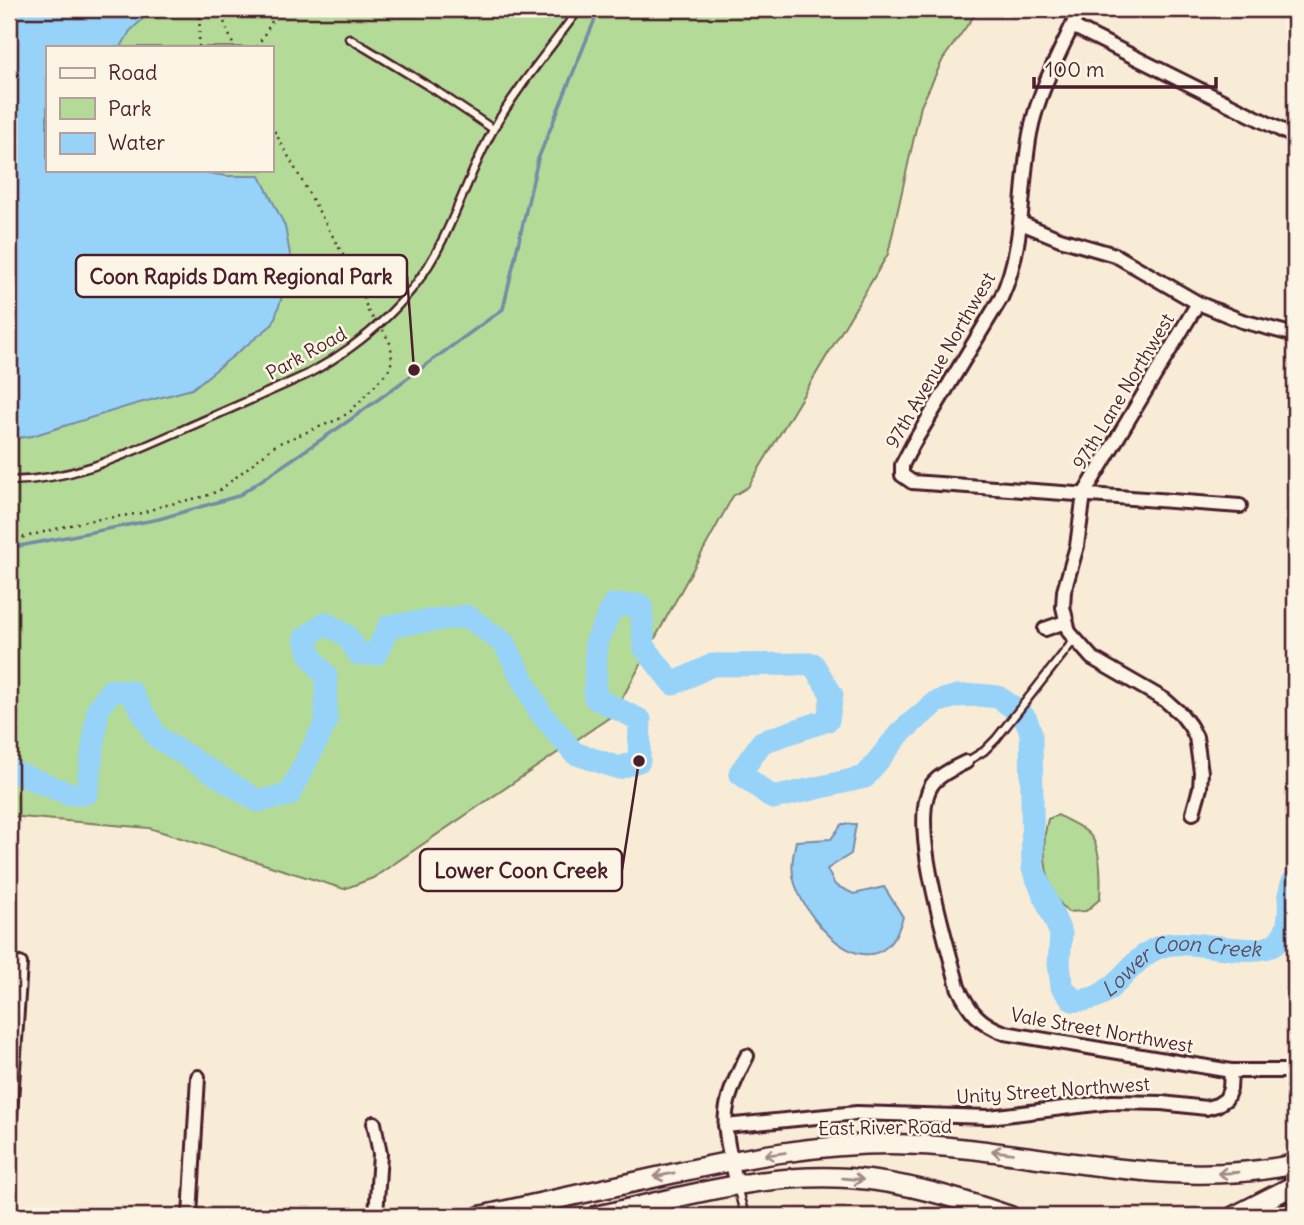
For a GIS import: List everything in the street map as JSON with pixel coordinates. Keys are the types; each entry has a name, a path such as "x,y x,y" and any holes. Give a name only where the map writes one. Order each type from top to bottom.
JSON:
{"main road":[{"name":"East River Road","path":"480,1216 731,1161 826,1147 886,1144 960,1147 1173,1174 1230,1174 1295,1164"},
{"path":"596,1216 737,1185 817,1177 881,1181 947,1195 1010,1216"},
{"path":"1234,1216 1295,1185"},
{"path":"1282,1216 1295,1211"}],"street":[{"name":"97th Avenue Northwest","path":"1080,9 1036,112 1024,176 1015,261 1002,298 902,465 902,475 912,482 1084,494"},
{"path":"1072,26 1295,137"},
{"path":"1021,223 1060,239 1115,256 1198,303 1259,327 1295,335"},
{"name":"97th Lane Northwest","path":"1193,813 1201,772 1196,737 1190,726 1165,700 1092,658 1074,640 1065,622 1063,607 1064,591 1077,546 1084,494 1198,303"},
{"path":"1084,494 1240,506"},
{"path":"1045,629 1065,622"},
{"name":"Vale Street Northwest","path":"966,761 933,783 925,802 923,823 928,861 958,987 976,1018 988,1027 1004,1033 1231,1071 1295,1071"},
{"path":"9,1131 20,964"},
{"path":"737,1185 724,1116 728,1094 747,1056"},
{"name":"Unity Street Northwest","path":"725,1126 857,1113 989,1117 1112,1102 1163,1103 1206,1108 1226,1099 1231,1071"},
{"path":"190,1216 198,1077"},
{"path":"374,1123 380,1154 376,1216"}],"lane":[{"name":"Park Road","path":"9,481 52,478 91,468 130,453 308,374 367,337 407,296 430,263 444,239 493,129 579,9"},
{"path":"349,38 493,129"},
{"name":"Vale Street Northwest","path":"966,761 984,751 996,739 1074,640"},
{"path":"737,1185 745,1216"}],"path":[{"path":"199,46 200,9"},
{"path":"219,9 233,46"},
{"path":"258,46 279,9"}],"shaded area":[{"path":"882,1209 883,1216 742,1216 768,1210"}],"green space":[{"path":"9,9 979,9 943,59 921,106 888,254 748,487 733,496 613,715 373,878 344,889 149,828 9,816"},
{"path":"1058,815 1085,830 1096,846 1100,864 1100,899 1086,911 1068,912 1060,903 1049,881 1045,856 1046,831 1048,819"}],"water":[{"path":"9,9 153,9 130,31 122,46 46,46 46,172 202,172 227,176 260,176 285,226 292,266 273,324 192,389 32,436 9,439"},
{"path":"842,824 856,824 851,854 827,869 835,885 854,894 884,887 903,917 892,940 878,952 862,954 846,948 830,936 803,902 793,879 792,862 796,841 831,839"}],"waterway":[{"path":"9,548 159,519 238,496 347,422 503,309 538,159 599,9"},
{"name":"Lower Coon Creek","path":"9,770 70,794 87,793 98,709 111,690 131,692 157,737 258,801 289,795 326,722 326,676 312,658 305,638 325,623 346,635 359,654 376,654 389,626 467,616 504,643 540,712 574,753 619,768 639,761 640,720 595,698 596,643 613,605 641,605 644,647 673,684 712,665 813,664 832,695 828,720 762,742 740,773 773,798 865,777 900,733 936,702 957,696 998,697 1026,719 1031,733 1033,869 1061,934 1059,964 1062,987 1073,1000 1101,995 1141,958 1166,945 1192,944 1255,950 1267,948 1276,943 1287,927 1291,886 1295,879"}],"place":[{"name":"Coon Rapids Dam Regional Park","path":"414,370"},
{"name":"Lower Coon Creek","path":"639,761"}]}
